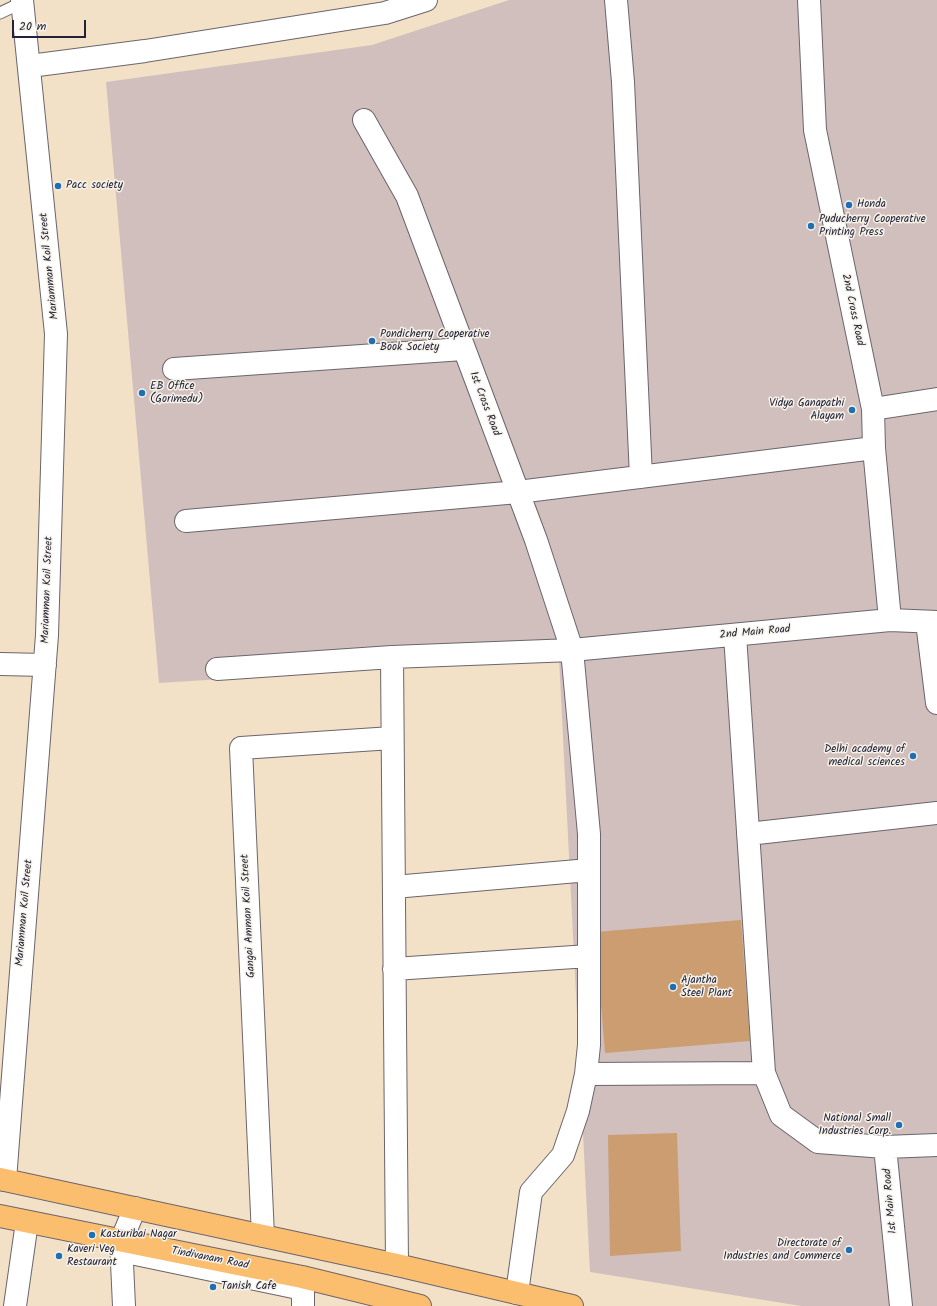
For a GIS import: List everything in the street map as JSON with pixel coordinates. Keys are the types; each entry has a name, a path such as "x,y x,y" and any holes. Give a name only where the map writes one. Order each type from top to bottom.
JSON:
{"highway":[{"path":"3,1179 397,1265 572,1306"},
{"name":"Tindivanam Road","path":"0,1216 122,1246 302,1277 420,1306"}],"street":[{"path":"364,0 384,13"},
{"path":"30,66 145,51 384,13 426,0"},
{"path":"616,0 623,82 641,477"},
{"name":"2nd Cross Road","path":"809,0 815,130 873,409 874,448 890,620"},
{"name":"Mariamman Koil Street","path":"3,1179 45,665 56,334 30,66 22,1"},
{"name":"1st Cross Road","path":"364,120 407,196 463,349 518,492 572,650 589,834 589,1045 586,1074 578,1111 563,1155 531,1192 517,1293"},
{"path":"174,369 463,349"},
{"path":"873,409 937,398"},
{"path":"186,521 518,492 874,448"},
{"name":"2nd Main Road","path":"217,669 392,657 572,650 890,620 932,622"},
{"path":"932,622 937,703"},
{"path":"735,635 764,1073 781,1114 818,1142 886,1147 937,1145"},
{"path":"392,657 397,1265"},
{"path":"0,664 45,665"},
{"name":"Gangai Amman Koil Street","path":"263,1236 241,748 392,738"},
{"path":"748,834 937,813"},
{"path":"394,887 589,870"},
{"path":"394,968 589,956"},
{"path":"586,1074 764,1073"},
{"name":"1st Main Road","path":"886,1147 902,1306"},
{"path":"124,1306 122,1246 135,1208"},
{"path":"15,1306 27,1222"},
{"path":"122,1246 302,1290 303,1306"}],"lane":[{"path":"0,13 22,1"}],"shaded area":[{"path":"509,0 937,0 937,1306 801,1306 590,1272 559,658 159,683 106,82 372,45"}],"building":[{"name":"Ajantha Steel Plant","path":"741,920 750,1041 605,1053 595,932"},
{"path":"677,1133 681,1251 610,1256 608,1135"}],"place":[{"name":"Pacc society","path":"58,186"},
{"name":"Honda","path":"849,205"},
{"name":"Puducherry Cooperative Printing Press","path":"811,226"},
{"name":"Pondicherry Cooperative Book Society","path":"372,341"},
{"name":"EB Office (Gorimedu)","path":"142,393"},
{"name":"Vidya Ganapathi Alayam","path":"852,410"},
{"name":"Delhi academy of medical sciences","path":"913,756"},
{"name":"Ajantha Steel Plant","path":"673,987"},
{"name":"National Small Industries Corp.","path":"899,1125"},
{"name":"Kasturibai Nagar","path":"92,1235"},
{"name":"Directorate of Industries and Commerce","path":"849,1250"},
{"name":"Kaveri Veg Restaurant","path":"59,1256"},
{"name":"Tanish Cafe","path":"213,1287"}]}
